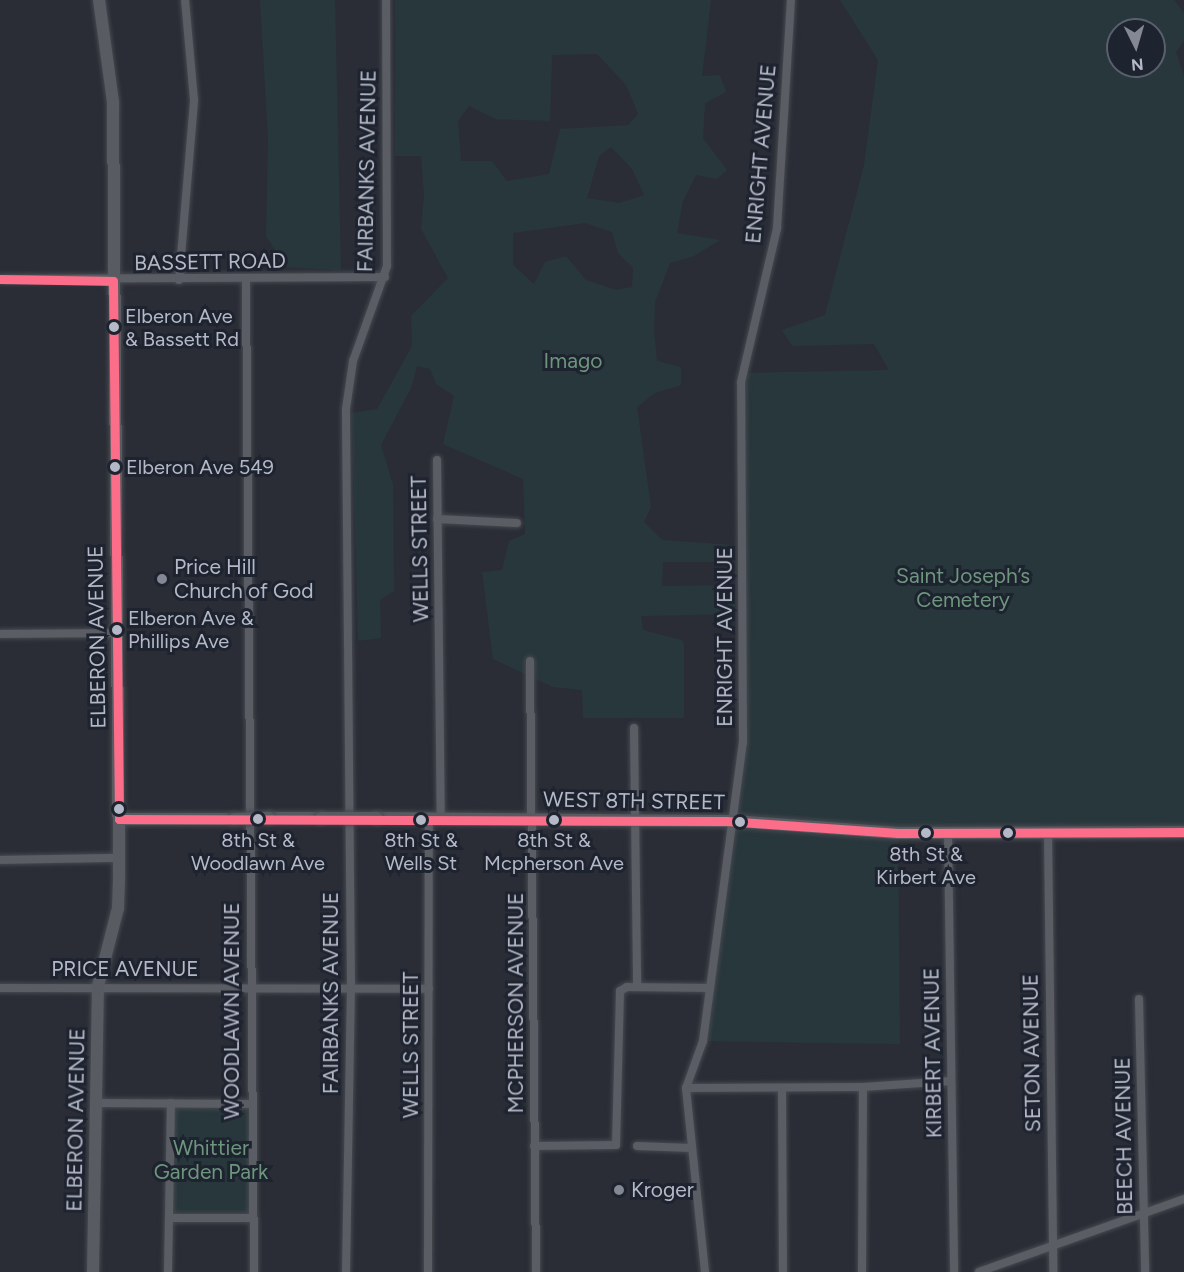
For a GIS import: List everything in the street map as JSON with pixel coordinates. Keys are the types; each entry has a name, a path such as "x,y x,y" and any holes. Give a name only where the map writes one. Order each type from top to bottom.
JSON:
{"street":[{"name":"ELBERON AVENUE","path":"93,1272 98,986 118,908 119,858 113,102 99,0"},
{"path":"179,280 194,100 185,0"},
{"name":"FAIRBANKS AVENUE","path":"346,1272 351,987 346,409 353,361 385,277 388,250 386,0"},
{"name":"ENRIGHT AVENUE","path":"705,1272 686,1088 703,1041 744,727 741,382 777,228 790,0"},
{"name":"BASSETT ROAD","path":"0,279 246,281 385,277"},
{"name":"WOODLAWN AVENUE","path":"246,281 254,1272"},
{"name":"WELLS STREET","path":"428,1272 429,989 435,818 437,460"},
{"path":"437,519 517,523"},
{"path":"0,634 116,633"},
{"name":"MCPHERSON AVENUE","path":"530,661 536,1272"},
{"path":"634,728 632,776 637,820 637,987"},
{"name":"WEST 8TH STREET","path":"119,819 435,818 733,821 898,833 1184,832"},
{"name":"KIRBERT AVENUE","path":"948,833 954,1272"},
{"name":"SETON AVENUE","path":"1048,833 1053,1272"},
{"path":"0,860 119,858"},
{"name":"PRICE AVENUE","path":"0,988 98,986 429,989"},
{"path":"534,1146 616,1145 617,998 622,989 637,987 710,988"},
{"name":"BEECH AVENUE","path":"1139,999 1145,1272"},
{"path":"686,1088 862,1087 951,1081"},
{"path":"862,1087 862,1272"},
{"path":"782,1088 783,1272"},
{"path":"96,1103 251,1104"},
{"path":"168,1272 171,1103"},
{"path":"637,1146 691,1148"},
{"path":"979,1272 1184,1199"},
{"path":"169,1218 252,1218"}],"green space":[{"path":"260,0 335,0 341,270 286,267 266,236 268,139"},
{"name":"Imago","path":"395,0 711,0 702,76 720,75 726,92 705,103 703,138 727,170 717,179 696,175 683,201 677,233 720,240 694,256 670,263 655,302 654,330 657,361 681,367 681,385 655,393 637,407 651,507 644,522 662,540 734,545 734,562 663,562 662,586 735,585 735,614 641,616 643,630 682,640 684,644 684,718 583,718 582,690 553,687 493,659 482,572 502,570 509,541 525,534 523,479 443,444 454,396 436,384 430,369 417,366 411,388 381,445 393,485 394,591 380,600 381,638 358,641 352,413 377,409 412,346 411,316 448,278 421,229 424,194 421,156 395,156","holes":["597,54 626,85 638,114 628,125 560,129 549,174 507,181 492,161 461,161 458,121 469,106 496,119 550,121 552,55","611,147 632,169 644,195 619,203 587,198 599,156","585,223 612,232 618,253 633,268 632,287 616,290 586,280 566,256 545,262 534,284 513,265 513,233"]},
{"name":"Saint Joseph’s Cemetery","path":"840,0 1174,0 1184,13 1184,41 1176,52 1184,77 1184,832 898,833 900,1044 703,1041 743,743 742,373 889,370 874,344 792,346 782,330 825,315 864,165 878,60"},
{"name":"Whittier Garden Park","path":"171,1103 251,1104 249,1219 169,1218"}],"transit line":[{"path":"0,279 113,281 119,819 726,821 898,833 1184,832"}],"place":[{"name":"Elberon Ave & Bassett Rd","path":"114,327"},
{"name":"Elberon Ave 549","path":"115,467"},
{"name":"Price Hill Church of God","path":"162,579"},
{"name":"Elberon Ave & Phillips Ave","path":"117,630"},
{"name":"8th St & Woodlawn Ave","path":"258,819"},
{"name":"8th St & Wells St","path":"421,820"},
{"name":"8th St & Mcpherson Ave","path":"554,820"},
{"name":"8th St & Kirbert Ave","path":"926,833"},
{"name":"Kroger","path":"619,1190"}]}
